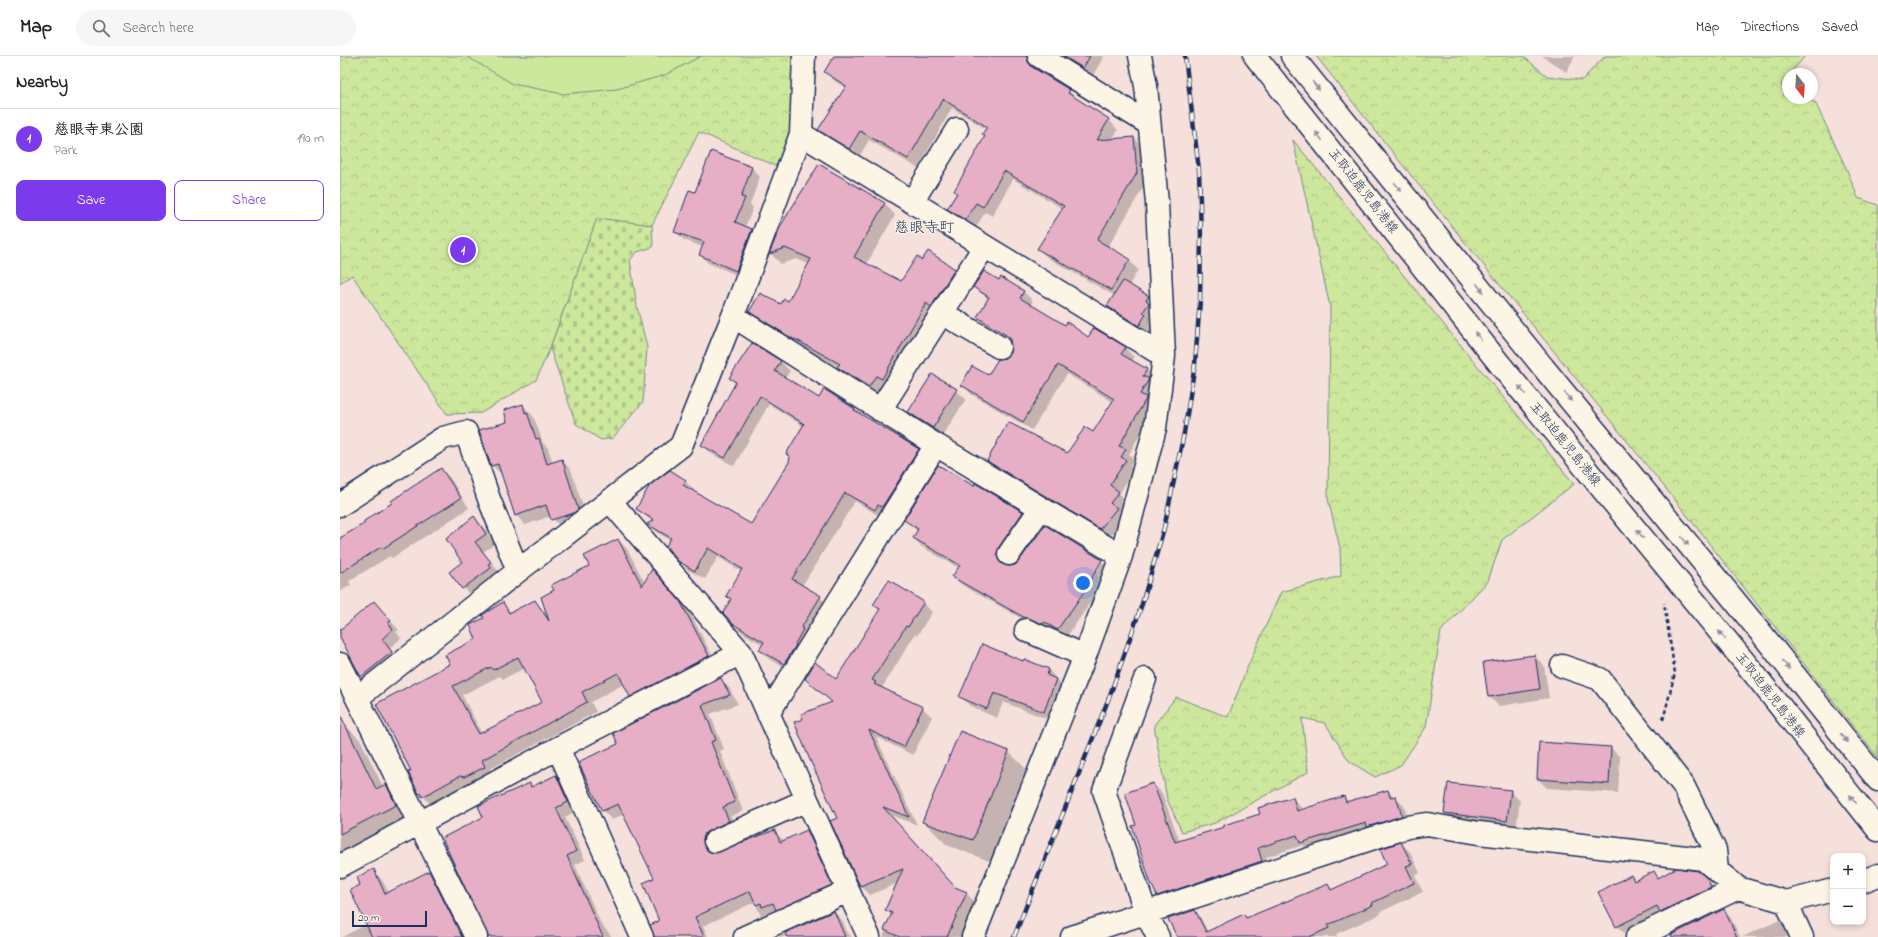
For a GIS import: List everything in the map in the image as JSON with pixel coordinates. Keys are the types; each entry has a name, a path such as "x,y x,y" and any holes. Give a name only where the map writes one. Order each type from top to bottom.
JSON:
{"street":[{"path":"357,698 518,571 681,446 733,316 801,134 804,56"},
{"path":"1039,56 1149,124"},
{"path":"973,937 1085,656 1121,556 1155,428 1164,356 1157,203 1146,86 1140,56"},
{"path":"1292,56 1543,367 1762,634 1878,780"},
{"name":"玉取迫鹿児島港線","path":"1260,61 1502,367 1756,676 1878,830"},
{"path":"912,202 957,128"},
{"path":"801,134 1164,356"},
{"path":"880,410 984,247"},
{"path":"942,313 998,347"},
{"path":"733,316 936,445 1121,556"},
{"path":"340,505 442,438 466,432 489,499 518,571"},
{"path":"768,714 936,445"},
{"path":"610,501 741,653 869,937"},
{"path":"1010,554 1041,508"},
{"path":"1026,630 1085,656"},
{"path":"340,866 558,748 741,653"},
{"path":"340,664 476,937"},
{"path":"1562,666 1600,679 1683,785 1715,850 1717,870"},
{"path":"1145,679 1104,791 1146,912 1158,937"},
{"path":"558,748 642,937"},
{"path":"715,841 807,800"},
{"path":"1072,937 1407,827 1427,824 1479,833 1703,859 1738,888 1786,902 1830,891"},
{"path":"1866,880 1878,875"},
{"path":"1637,937 1738,888"},
{"path":"745,937 848,891"},
{"path":"1786,902 1802,937"}],"green space":[{"path":"340,56 795,56 791,134 778,167 699,132 652,225 597,219 550,348 536,380 481,413 447,414 352,275 340,283"},
{"path":"466,56 701,56 665,75 617,89 563,94 513,84"},
{"path":"1316,56 1523,56 1547,76 1582,80 1605,56 1805,56 1795,68 1782,68 1782,104 1816,104 1847,170 1858,198 1878,205 1878,758 1675,500 1429,198"},
{"path":"1293,140 1574,484 1502,540 1488,581 1441,631 1426,727 1401,765 1375,777 1349,761 1325,723 1302,718 1308,772 1215,823 1182,832 1167,799 1154,725 1176,697 1228,717 1250,661 1281,592 1341,576 1340,548 1328,499 1330,307"},
{"path":"597,218 652,225 653,247 637,252 630,260 637,307 647,347 643,402 613,438 601,440 576,424 550,348"}],"building":[{"path":"834,56 1027,56 1028,62 1032,67 1070,90 1068,93 1109,119 1097,140 1134,137 1137,173 1097,240 1130,259 1111,290 1037,249 1064,206 1004,171 983,207 976,203 965,220 947,209 957,193 954,191 985,136 982,134 987,127 943,99 908,159 860,131 849,149 818,130 846,86 824,72"},
{"path":"1063,56 1090,56 1083,68"},
{"path":"711,151 752,167 741,197 745,198 735,222 752,229 736,271 699,255 704,242 674,232 689,190 695,192"},
{"path":"819,164 885,203 854,257 901,281 917,256 922,260 928,251 955,269 931,307 926,303 882,379 876,376 869,387 837,367 840,364 795,340 749,312 760,293 781,304 784,299 788,301 811,259 785,248 769,254 781,225"},
{"path":"984,271 999,280 1001,277 1024,291 1020,298 1065,325 1067,322 1088,337 1094,328 1126,347 1121,354 1147,369 1143,376 1149,379 1140,394 1146,397 1146,399 1119,446 1126,449 1121,457 1126,460 1110,485 1119,492 1110,503 1117,508 1100,529 987,461 1008,422 1067,453 1085,427 1093,432 1114,399 1058,365 1023,422 961,385 972,366 988,375 998,359 1005,358 1010,353 1010,338 977,317 989,297 973,287"},
{"path":"1123,281 1149,296 1146,300 1149,303 1143,312 1146,314 1139,326 1107,306"},
{"path":"752,343 781,361 775,371 819,398 824,389 855,409 854,410 919,449 882,507 878,505 875,510 845,493 792,579 821,596 801,628 803,629 795,644 796,645 784,664 759,650 764,642 733,624 723,613 731,599 726,596 742,569 708,548 695,571 678,561 666,546 671,538 647,524 654,520 636,509 650,485 670,470 686,480 683,485 751,524 789,462 790,457 786,454 804,424 760,396 725,458 701,445 736,382 729,378"},
{"path":"932,374 957,389 933,428 908,412"},
{"path":"523,404 525,413 527,412 536,439 539,438 547,464 562,459 578,509 574,513 551,520 546,505 515,516 498,464 491,466 479,430 507,422 504,410"},
{"path":"938,465 974,486 975,483 1023,512 999,547 997,553 998,559 1002,564 1008,566 1015,565 1045,525 1102,560 1082,595 1057,630 1045,622 1043,624 1025,618 952,577 960,565 913,538 918,529 904,520"},
{"path":"441,468 461,498 382,549 381,547 340,573 340,538 365,523 364,521 392,503 391,501"},
{"path":"474,516 486,534 475,542 491,562 488,564 491,568 462,589 449,572 462,562 446,539"},
{"path":"618,539 642,586 652,569 680,601 709,656 630,697 618,673 582,692 587,702 482,760 485,767 464,777 460,776 422,797 408,772 411,771 376,704 450,664 445,655 476,639 470,625 484,618 482,615 503,602 509,613 535,600 549,621 541,597 554,590 551,585 589,566 584,556","holes":["518,657 542,702 479,734 453,686 491,667 493,670"]},
{"path":"889,580 924,602 908,627 906,626 872,680 876,682 874,684 923,707 904,747 869,730 909,817 883,807 955,887 967,892 947,937 900,937 884,930 892,913 885,910 903,869 860,886 830,821 837,818 794,722 803,719 801,714 832,702 805,679 815,662 836,679 880,609 873,605"},
{"path":"374,601 391,621 388,623 393,629 382,639 392,652 361,677 340,637 340,630"},
{"path":"982,644 1023,661 1024,659 1049,669 1047,675 1056,679 1044,712 994,693 987,709 959,697"},
{"path":"1535,655 1540,689 1488,697 1483,662"},
{"path":"721,678 730,695 702,705 716,740 711,742 735,802 723,807 729,821 705,833 703,839 704,846 708,851 714,853 775,830 780,842 807,830 832,885 776,910 773,903 762,907 761,903 756,905 750,891 695,917 704,937 654,937 650,925 659,921 643,883 654,878 618,804 602,811 579,764 581,763 580,761 618,744 613,733"},
{"path":"340,714 376,789 386,784 396,805 340,834"},
{"path":"960,731 1009,751 973,840 922,822"},
{"path":"1539,742 1611,747 1609,784 1537,779"},
{"path":"556,775 568,802 556,808 576,851 567,856 603,937 488,937 442,838 483,817 478,806 530,783 531,787"},
{"path":"1153,783 1175,842 1260,814 1258,808 1293,797 1297,811 1344,796 1346,802 1388,790 1390,797 1396,796 1402,816 1367,827 1366,823 1300,843 1297,835 1258,848 1262,861 1157,896 1150,881 1132,826 1136,825 1125,793"},
{"path":"1448,783 1511,790 1507,821 1444,813"},
{"path":"1401,842 1412,864 1406,866 1414,883 1372,903 1373,905 1328,925 1329,928 1309,937 1177,937 1168,919 1195,910 1206,932 1244,914 1246,918 1328,884 1331,890 1387,864 1380,849"},
{"path":"1676,868 1698,871 1707,878 1711,887 1660,912 1657,906 1616,927 1598,892 1631,875 1634,881 1654,871 1658,878"},
{"path":"374,869 385,894 429,871 462,937 372,937 350,890 360,885 357,877"},
{"path":"1724,909 1737,937 1672,937 1671,935"},
{"path":"834,911 845,937 787,937 785,933"}],"railway":[{"path":"1014,937 1110,695 1142,604 1164,528 1184,433 1195,364 1200,300 1201,237 1199,170 1185,56"}],"place":[{"name":"慈眼寺東公園","path":"463,250"}],"district":[{"name":"慈眼寺町","path":"924,228"}]}
